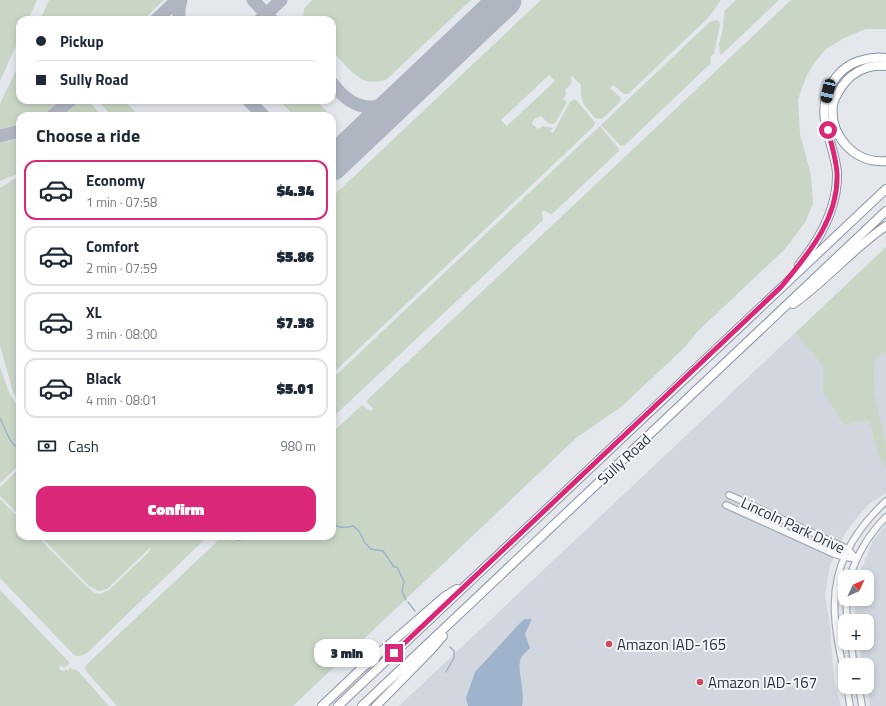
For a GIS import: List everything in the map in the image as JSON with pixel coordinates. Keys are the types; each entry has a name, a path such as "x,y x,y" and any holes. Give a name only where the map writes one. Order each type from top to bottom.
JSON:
{"highway":[{"path":"781,287 819,238 829,218 834,198 837,173 834,153 825,119 824,105 828,91 835,78 846,68 858,61 872,57 886,58"},
{"path":"886,66 866,67 854,73 842,85 833,102 833,115 838,134 854,153 867,160 886,161"},
{"name":"Sully Road","path":"338,706 886,189"},
{"name":"Sully Road","path":"362,706 886,211"},
{"path":"771,320 807,295 853,251 886,226"},
{"path":"322,706 366,664 444,597 473,578"},
{"path":"376,706 431,650 464,610"}],"street":[{"name":"Lincoln Park Drive","path":"729,495 848,549 856,559"},
{"path":"842,658 834,611 837,581 848,549 863,525 886,501"},
{"name":"Lincoln Park Drive","path":"726,505 834,554 856,559"},
{"path":"852,570 856,559 868,538 886,517"},
{"path":"848,694 850,706"},
{"path":"859,694 862,706"}],"shaded area":[{"path":"795,333 823,366 823,392 869,420 877,453 886,469 886,493 869,504 859,515 846,532 830,565 825,594 830,626 834,681 841,706 399,706"},
{"path":"886,352 886,445 873,392 875,359"},
{"path":"886,525 886,706 870,706 868,694 874,694 874,658 862,658 860,650 874,650 874,614 855,614 855,606 874,606 874,570 861,570 873,540"}],"green space":[{"path":"0,0 37,0 30,16 16,16 16,46 0,81"},
{"path":"49,0 164,0 147,16 42,16"},
{"path":"312,0 471,0 387,79 378,82 370,82 362,79 350,70 336,55 336,16 303,16 304,9"},
{"path":"541,0 721,0 709,17 628,94 624,94 613,85 610,88 621,98 620,102 602,119 595,118 585,107 581,96 581,85 572,76 570,78 572,81 565,91 566,94 563,99 567,102 556,122 553,124 549,123 541,116 535,118 532,124 538,129 543,126 553,128 550,132 553,133 570,102 576,100 594,121 594,126 336,370 336,193","holes":["549,75 555,81 507,126 501,120"]},
{"path":"736,0 779,0 721,55 719,44 725,10"},
{"path":"791,0 886,0 886,29 866,29 844,38 826,49 815,62 806,77 798,99 800,134 811,175 813,203 806,221 785,249 697,332 685,347 621,407 576,438 293,706 117,706 86,671 85,666 219,540 336,540 336,429 362,405 370,411 373,409 366,401"},
{"path":"716,20 719,21 720,24 714,54 711,56 710,64 624,146 620,145 601,125 710,22"},
{"path":"16,70 16,104 56,104 46,112 16,112 16,125 0,129 0,104"},
{"path":"76,104 92,104 98,112 68,112"},
{"path":"101,104 128,104 135,112 108,112"},
{"path":"283,104 320,104 327,112 290,112"},
{"path":"600,126 619,149 619,151 552,214 544,210 542,213 543,220 336,414 336,375"},
{"path":"16,139 16,175 0,181 0,143"},
{"path":"16,178 16,397 13,392 0,345 0,188"},
{"path":"886,247 886,352 875,359 874,392 886,445 886,469 877,453 869,420 844,425 823,392 823,366 795,333"},
{"path":"0,367 9,392 16,404 16,468 0,483"},
{"path":"16,472 16,512 0,496 0,487"},
{"path":"0,499 16,515 16,540 41,540 84,584 95,593 100,594 109,590 149,552 151,547 107,589 98,591 88,585 44,540 204,540 87,653 78,656 74,655 0,578"},
{"path":"0,590 70,663 65,667 60,666 59,669 64,671 66,669 68,671 70,667 73,670 75,669 109,706 0,706"}],"water":[{"path":"525,619 532,619 525,634 530,648 521,658 520,662 523,694 522,706 468,706 466,698 475,672"}],"waterway":[{"path":"0,418 10,440 16,447"},
{"path":"336,526 342,527 353,526 359,531 365,543 371,549 383,551 394,567 397,567 398,569 404,582 402,591 406,600"},
{"path":"236,540 241,540"},
{"path":"408,602 415,611"},
{"path":"446,672 454,658 454,651 450,647"}],"taxiway":[{"path":"160,16 177,0"},
{"path":"179,16 181,0"},
{"path":"253,0 268,16"},
{"path":"264,16 281,0"},
{"path":"336,88 353,103 370,107 386,104 408,91"},
{"path":"57,112 66,104"},
{"path":"252,104 260,112"},
{"path":"0,136 16,132"},
{"path":"336,156 344,153"}],"runway":[{"path":"336,160 505,0"}],"place":[{"name":"Amazon IAD-165","path":"609,644"},
{"name":"Amazon IAD-167","path":"700,682"}],"route":[{"path":"394,653 781,287 819,238 829,218 834,198 837,173 828,130"}]}
